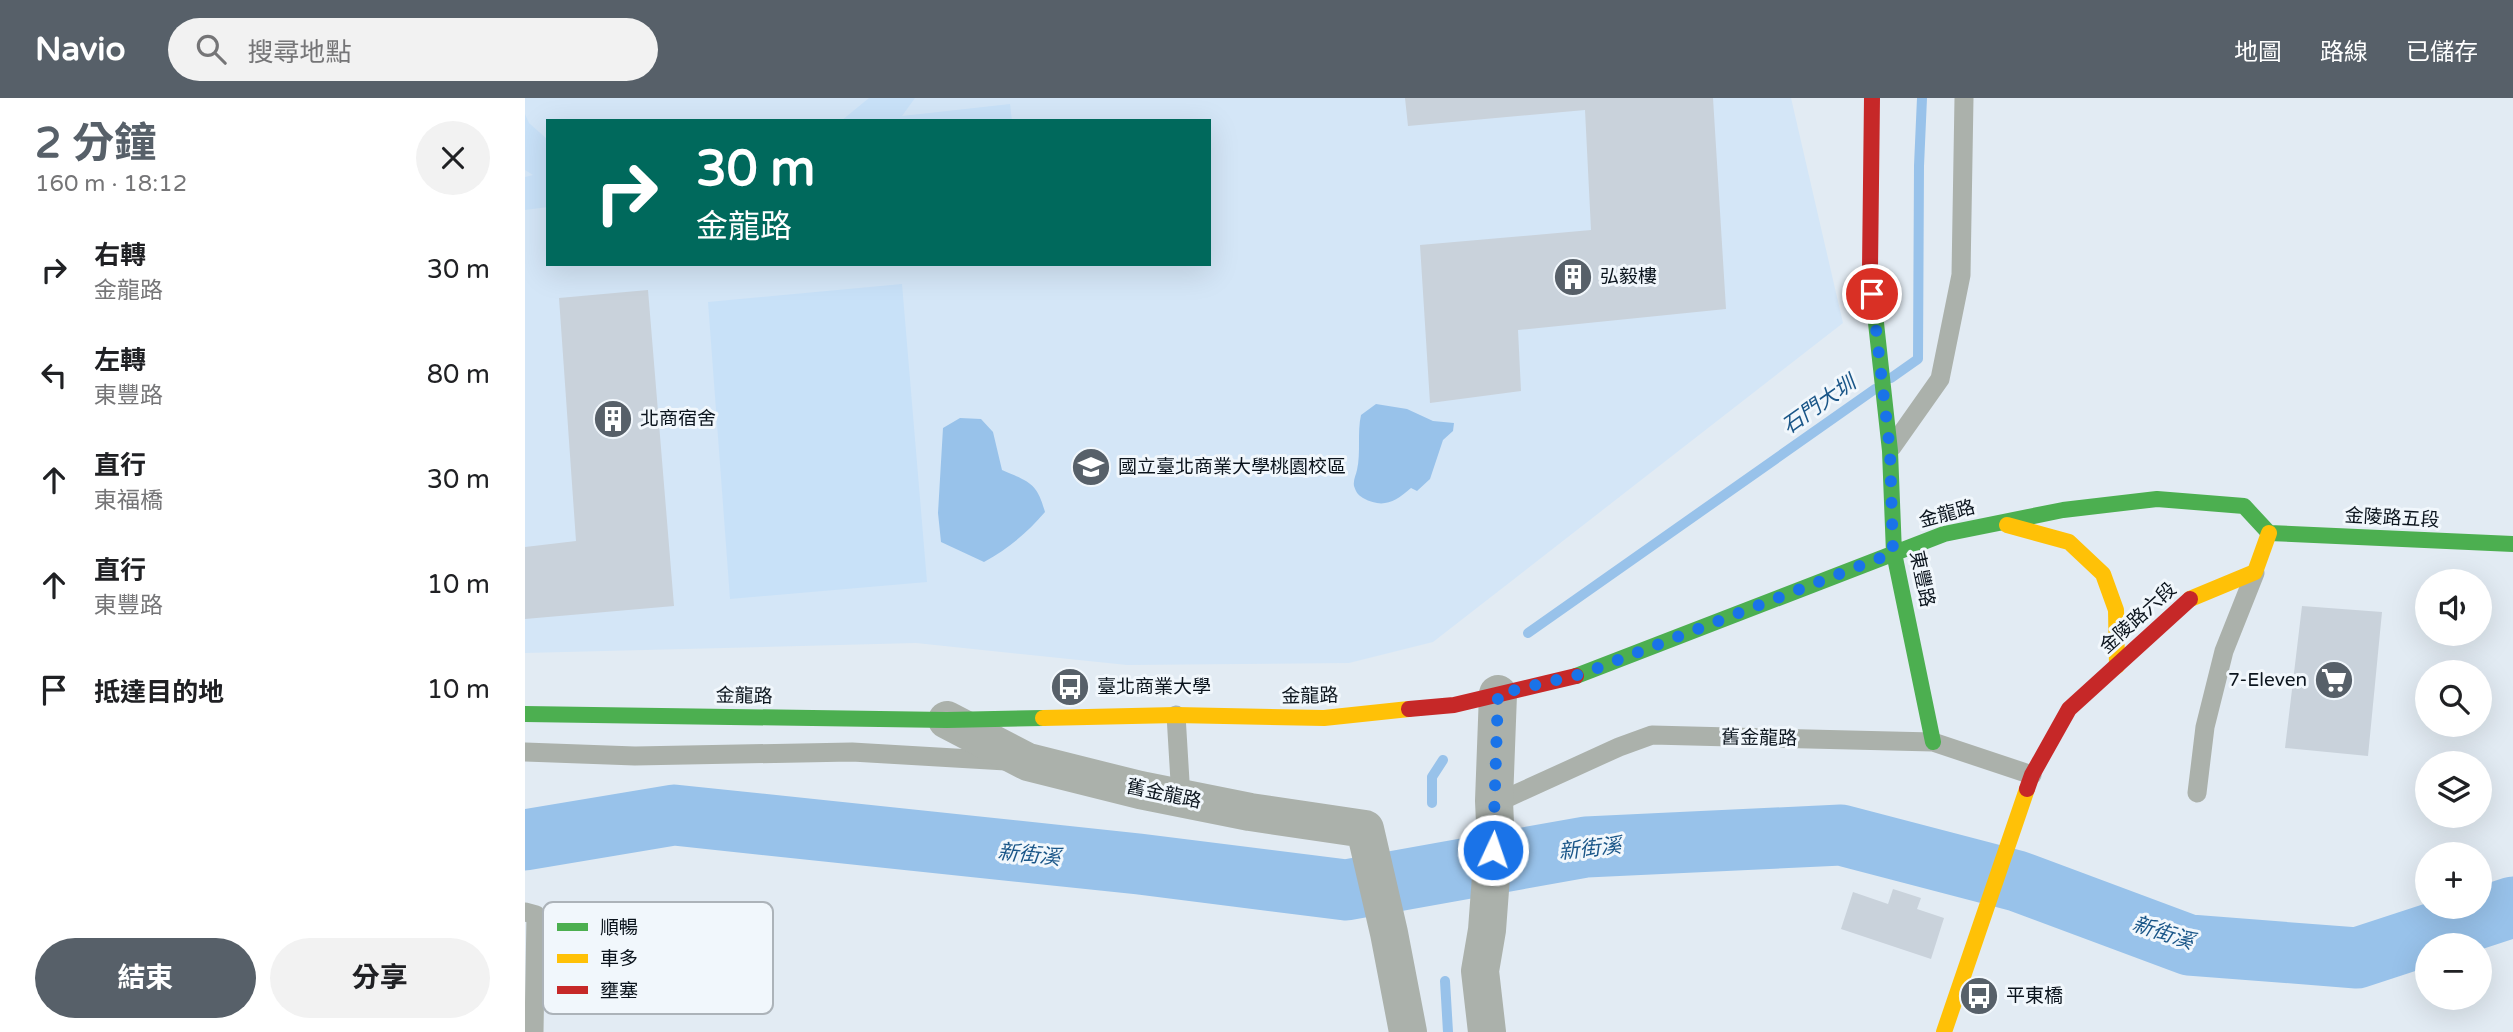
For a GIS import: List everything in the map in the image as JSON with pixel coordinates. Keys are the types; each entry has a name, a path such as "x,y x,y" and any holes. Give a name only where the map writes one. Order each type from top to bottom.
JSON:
{"main road":[{"name":"東豐路","path":"1872,98 1870,273 1890,451 1893,553 1933,741"},
{"name":"金龍路","path":"525,714 947,720 1176,715 1324,718 1454,705 1582,674 1944,534 2063,510 2157,499 2244,506 2269,533"},
{"path":"1999,523 2069,542 2103,574 2116,610 2117,666"},
{"path":"2255,572 2269,533"},
{"name":"金陵路五段","path":"2269,533 2513,544"},
{"name":"金陵路六段","path":"1944,1032 2032,775 2069,709 2193,596 2255,572"}],"street":[{"path":"1487,1032 1480,971 1486,930 1494,812 1498,694"},
{"name":"舊金龍路","path":"947,720 1028,762 1251,812 1365,829 1373,856 1408,1032"}],"lane":[{"path":"1890,451 1940,379 1961,275 1964,98"},
{"path":"2197,793 2205,727 2224,651 2255,572"},
{"path":"1176,715 1181,798"},
{"name":"舊金龍路","path":"1494,812 1507,798 1619,747 1652,736 1933,741 2032,775"},
{"path":"525,752 635,756 852,752 1028,762"},
{"path":"525,912 536,915 534,1032"}],"shaded area":[{"name":"國立臺北商業大學桃園校區","path":"525,98 1791,98 1843,323 1433,642 1349,663 1127,665 916,643 525,653"},
{"path":"869,98 915,98 902,116 1010,104 1012,119 843,119"},
{"path":"525,114 529,123 546,138 546,207 525,210 525,177 533,175 525,170"},
{"path":"902,284 927,582 730,599 708,302"}],"water":[{"path":"1376,404 1407,409 1433,421 1454,423 1453,431 1443,440 1430,479 1417,491 1411,488 1400,497 1383,503 1361,497 1354,484 1361,415"},
{"path":"960,418 981,419 993,432 1002,470 1031,485 1039,495 1045,512 1017,540 984,562 941,542 938,513 943,428"}],"building":[{"name":"弘毅樓","path":"1405,98 1713,98 1726,309 1518,330 1521,391 1430,403 1420,245 1591,230 1585,110 1408,126"},
{"name":"北商宿舍","path":"648,290 674,606 525,619 525,547 576,541 559,298"},
{"name":"7-Eleven","path":"2302,606 2382,612 2368,756 2285,748"},
{"path":"1893,889 1921,898 1917,909 1944,918 1931,959 1841,929 1853,892 1888,904"}],"waterway":[{"name":"石門大圳","path":"1891,378 1918,359 1922,98"},
{"name":"石門大圳","path":"1528,633 1875,389"},
{"name":"石門大圳","path":"1432,803 1432,777 1443,760"},
{"name":"新街溪","path":"525,840 674,815 1139,864 1346,890 1586,847 1841,835 2017,881 2189,945 2357,958 2513,907"},
{"name":"石門大圳","path":"1445,981 1448,1032"}],"traffic: fast":[{"path":"1870,268 1890,451 1894,553 1933,742"},
{"path":"1576,676 1944,534 2063,510 2157,499 2244,506 2269,533"},
{"path":"2269,533 2513,544"},
{"path":"525,714 947,720 1043,718"}],"traffic: slow":[{"path":"2007,525 2069,542 2103,574 2116,610 2117,666"},
{"path":"2190,599 2255,572 2269,533"},
{"path":"1043,718 1176,715 1324,718 1409,709"},
{"path":"1944,1032 2027,789"}],"traffic: jam":[{"path":"1870,268 1872,98"},
{"path":"2027,789 2069,709 2190,599"},
{"path":"1409,709 1454,705 1576,676"}],"place":[{"name":"弘毅樓","path":"1573,277"},
{"name":"北商宿舍","path":"613,419"},
{"name":"國立臺北商業大學桃園校區","path":"1091,467"},
{"name":"7-Eleven","path":"2334,680"},
{"name":"臺北商業大學","path":"1070,687"},
{"name":"平東橋","path":"1979,996"}],"route":[{"path":"1493,850 1498,694 1582,674 1893,553 1890,451 1872,294"}]}
